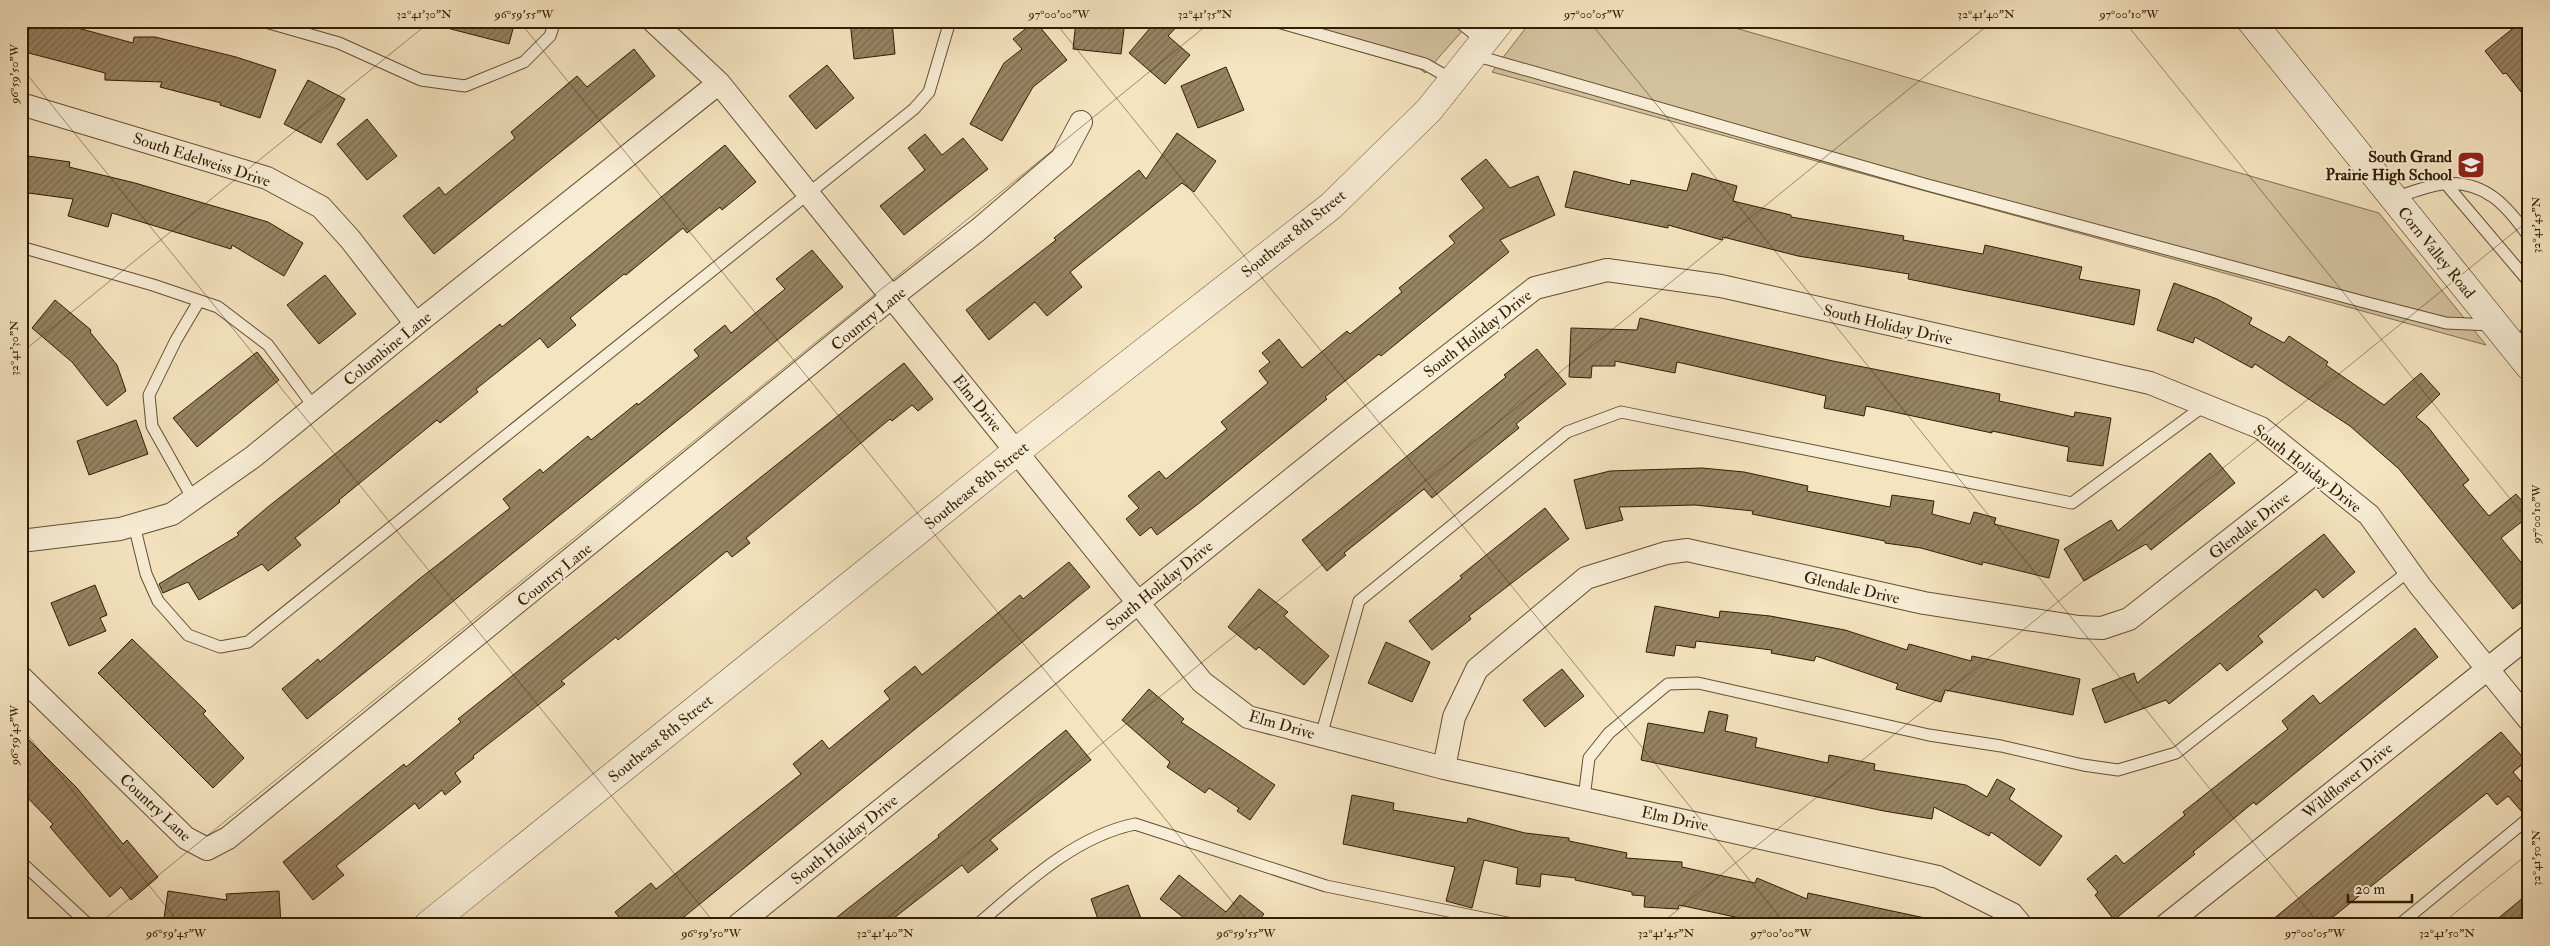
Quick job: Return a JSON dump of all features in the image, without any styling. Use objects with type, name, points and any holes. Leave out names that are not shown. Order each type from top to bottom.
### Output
[{"type":"street","name":"Elm Drive","points":[[653,21],[719,83],[1202,682],[1248,717],[1444,768],[1938,877],[2012,914],[2021,925]]},
{"type":"street","name":"Corn Valley Road","points":[[2251,21],[2524,360]]},
{"type":"street","name":"Southeast 8th Street","points":[[428,925],[1016,452],[1331,206],[1428,110],[1486,39]]},
{"type":"street","name":"Columbine Lane","points":[[21,541],[120,529],[172,514],[253,457],[416,324],[719,83]]},
{"type":"street","name":"South Edelweiss Drive","points":[[21,104],[268,178],[322,207],[350,239],[416,324]]},
{"type":"street","name":"Country Lane","points":[[21,677],[186,838],[207,849],[228,838],[892,297],[978,230],[1062,158],[1081,122]]},
{"type":"street","name":"South Holiday Drive","points":[[738,925],[1350,432],[1535,288],[1607,270],[1721,286],[2150,383],[2261,428],[2369,515],[2409,571],[2529,720]]},
{"type":"street","name":"Glendale Drive","points":[[1444,768],[1454,717],[1477,669],[1586,578],[1666,553],[1687,550],[1924,603],[2079,627],[2102,628],[2129,619],[2316,472]]},
{"type":"street","name":"Wildflower Drive","points":[[2166,925],[2529,636]]},
{"type":"lane","points":[[262,21],[339,43],[421,80],[465,86],[524,62],[550,36],[555,21]]},
{"type":"lane","points":[[134,525],[146,574],[158,601],[188,635],[220,647],[248,642],[914,109],[929,92],[950,21]]},
{"type":"lane","points":[[1274,21],[1425,64],[1453,80]]},
{"type":"lane","points":[[1458,21],[1486,39],[1943,189],[2446,323],[2496,325]]},
{"type":"lane","points":[[2446,184],[2529,282]]},
{"type":"lane","points":[[2394,198],[2446,184],[2465,185],[2493,194],[2515,217],[2529,237]]},
{"type":"lane","points":[[21,247],[152,285],[218,307],[268,345],[314,408]]},
{"type":"lane","points":[[192,499],[152,426],[149,395],[176,340],[199,301]]},
{"type":"lane","points":[[2524,360],[2529,326]]},
{"type":"lane","points":[[1321,736],[1359,601],[1567,432],[1621,412],[2072,503],[2205,405]]},
{"type":"lane","points":[[1584,798],[1589,758],[1609,733],[1668,684],[1698,683],[1930,735],[2001,746],[2083,766],[2118,770],[2176,753],[2409,571]]},
{"type":"lane","points":[[2399,925],[2529,818]]},
{"type":"lane","points":[[977,925],[1052,862],[1114,828],[1135,824],[1326,886],[1517,925]]},
{"type":"lane","points":[[21,862],[89,925]]},
{"type":"shaded area","points":[[1255,21],[1471,21],[1425,73],[1420,69]]},
{"type":"shaded area","points":[[1531,21],[1711,21],[2379,213],[2486,345],[1492,72]]},
{"type":"building","points":[[21,21],[52,21],[133,43],[134,37],[155,37],[236,57],[276,70],[260,118],[220,105],[221,103],[160,87],[162,82],[105,80],[105,73],[21,51]]},
{"type":"building","points":[[444,21],[515,21],[509,44],[443,27]]},
{"type":"building","points":[[850,21],[892,21],[895,54],[854,59]]},
{"type":"building","points":[[1035,21],[1067,60],[1033,87],[1002,141],[970,124],[1004,63],[1022,49],[1013,39]]},
{"type":"building","points":[[1076,21],[1125,21],[1121,54],[1073,49]]},
{"type":"building","points":[[1156,21],[1182,21],[1168,36],[1190,55],[1165,84],[1129,53]]},
{"type":"building","points":[[2522,21],[2529,21],[2529,102],[2506,73],[2503,74],[2485,51]]},
{"type":"building","points":[[634,49],[655,76],[434,254],[403,216],[439,187],[445,195],[515,138],[511,132],[577,76],[587,87]]},
{"type":"building","points":[[827,65],[854,98],[816,129],[789,96]]},
{"type":"building","points":[[1226,67],[1244,110],[1198,128],[1181,86]]},
{"type":"building","points":[[308,80],[345,99],[321,143],[284,124]]},
{"type":"building","points":[[367,119],[397,156],[367,180],[337,144]]},
{"type":"building","points":[[1177,133],[1216,161],[1194,192],[1182,183],[1070,272],[1082,287],[1047,316],[1035,302],[989,340],[966,310],[1056,240],[1054,238],[1139,170],[1146,179]]},
{"type":"building","points":[[925,134],[942,155],[963,138],[988,169],[904,235],[880,206],[925,170],[908,148]]},
{"type":"building","points":[[725,145],[756,182],[722,210],[720,207],[687,233],[683,228],[626,275],[624,274],[570,318],[576,325],[548,348],[540,338],[476,389],[478,392],[440,423],[437,420],[339,500],[340,502],[295,538],[301,545],[268,571],[262,564],[199,600],[188,582],[163,593],[159,584],[239,535],[237,533],[269,506],[500,324],[502,327]]},
{"type":"building","points":[[21,155],[70,162],[69,167],[135,183],[268,222],[303,243],[284,276],[232,245],[231,249],[112,213],[108,227],[68,216],[73,199],[21,192]]},
{"type":"building","points":[[1486,159],[1510,188],[1538,176],[1555,215],[1500,240],[1509,252],[1381,356],[1379,354],[1325,397],[1327,399],[1198,504],[1157,535],[1151,527],[1140,536],[1126,519],[1139,508],[1128,496],[1159,471],[1166,479],[1227,429],[1221,422],[1268,383],[1259,371],[1270,362],[1262,353],[1279,339],[1302,368],[1347,331],[1350,334],[1402,292],[1399,288],[1455,243],[1449,236],[1484,208],[1461,179]]},
{"type":"building","points":[[1574,171],[1630,185],[1631,180],[1687,191],[1692,173],[1737,186],[1733,201],[1791,215],[1791,217],[1904,236],[1903,240],[1983,254],[1985,245],[2082,267],[2079,279],[2140,290],[2134,325],[1908,279],[1909,274],[1798,256],[1723,237],[1722,240],[1668,225],[1668,228],[1565,207]]},
{"type":"building","points":[[812,250],[843,287],[307,719],[282,689],[318,659],[320,662],[418,580],[510,508],[503,499],[540,469],[543,473],[588,436],[591,440],[699,356],[694,350],[725,325],[731,333],[785,289],[776,279]]},
{"type":"building","points":[[325,275],[356,314],[319,344],[287,305]]},
{"type":"building","points":[[2174,283],[2217,299],[2252,318],[2249,324],[2284,343],[2289,336],[2328,362],[2326,365],[2384,405],[2421,373],[2440,394],[2416,417],[2428,427],[2469,480],[2463,485],[2489,516],[2516,494],[2529,509],[2529,516],[2501,538],[2529,572],[2529,596],[2513,609],[2399,469],[2350,426],[2255,364],[2252,368],[2195,337],[2193,343],[2157,330]]},
{"type":"building","points":[[55,300],[91,330],[90,332],[117,365],[126,391],[107,406],[72,362],[32,328]]},
{"type":"building","points":[[1640,318],[1833,361],[2000,394],[1999,401],[2074,417],[2075,412],[2111,418],[2103,466],[2067,461],[2069,447],[1992,431],[1992,433],[1866,406],[1864,416],[1824,408],[1826,396],[1677,362],[1675,373],[1615,361],[1615,366],[1592,366],[1591,378],[1569,377],[1571,328],[1637,330]]},
{"type":"building","points":[[1537,349],[1566,384],[1516,424],[1519,428],[1432,498],[1424,489],[1344,553],[1346,555],[1327,571],[1302,540],[1506,377],[1504,375]]},
{"type":"building","points":[[257,352],[279,380],[197,447],[173,418]]},
{"type":"building","points":[[904,363],[933,399],[918,411],[912,405],[892,421],[890,419],[746,538],[750,543],[732,557],[727,551],[618,640],[616,637],[561,681],[565,684],[473,756],[474,758],[455,773],[461,782],[445,795],[442,790],[419,809],[415,803],[336,866],[344,875],[313,900],[283,862],[404,764],[406,767],[461,722],[458,719]]},
{"type":"building","points":[[136,420],[148,454],[89,475],[77,441]]},
{"type":"building","points":[[2210,453],[2235,483],[2151,550],[2146,544],[2084,581],[2064,549],[2111,520],[2118,531]]},
{"type":"building","points":[[1702,468],[1744,472],[1808,486],[1807,491],[1890,507],[1892,495],[1934,501],[1932,514],[1970,524],[1974,512],[1996,518],[1994,524],[2059,540],[2049,578],[1983,562],[1982,565],[1921,548],[1885,543],[1885,541],[1752,514],[1753,511],[1695,505],[1619,507],[1623,520],[1586,529],[1574,480],[1610,471]]},
{"type":"building","points":[[1545,508],[1569,539],[1469,616],[1471,619],[1432,650],[1409,621],[1462,578],[1460,576]]},
{"type":"building","points":[[2324,534],[2355,572],[2323,598],[2316,589],[2258,636],[2263,642],[2227,671],[2220,663],[2169,704],[2166,700],[2105,723],[2092,689],[2134,673],[2137,683]]},
{"type":"building","points":[[1069,562],[1090,587],[674,925],[625,925],[615,912],[651,883],[656,889],[801,774],[793,764],[822,740],[829,749],[890,699],[884,691],[915,666],[922,675],[1020,595],[1023,599]]},
{"type":"building","points":[[95,585],[107,615],[100,618],[106,631],[69,646],[51,603]]},
{"type":"building","points":[[1259,589],[1288,612],[1284,616],[1329,656],[1304,685],[1259,647],[1256,650],[1228,627]]},
{"type":"building","points":[[1655,606],[1719,618],[1720,611],[1770,616],[1845,630],[1907,650],[1909,644],[1971,661],[1972,656],[2080,679],[2073,715],[1945,690],[1941,702],[1896,689],[1898,684],[1816,656],[1814,661],[1771,653],[1772,650],[1696,641],[1695,648],[1676,645],[1674,656],[1646,652]]},
{"type":"building","points":[[2415,628],[2438,657],[2256,805],[2254,802],[2193,852],[2195,854],[2114,920],[2095,895],[2098,892],[2087,879],[2116,855],[2124,864],[2185,815],[2183,812],[2288,729],[2282,721],[2313,695],[2320,704]]},
{"type":"building","points":[[132,639],[206,711],[203,714],[244,758],[213,788],[98,673]]},
{"type":"building","points":[[1386,642],[1430,662],[1412,702],[1368,683]]},
{"type":"building","points":[[1562,669],[1584,696],[1545,727],[1523,700]]},
{"type":"building","points":[[1149,689],[1184,719],[1181,722],[1275,785],[1250,820],[1237,811],[1239,808],[1209,788],[1205,793],[1167,767],[1170,762],[1122,720]]},
{"type":"building","points":[[1709,711],[1728,715],[1725,731],[1757,738],[1755,747],[1828,763],[1829,755],[1875,764],[1874,770],[1966,785],[1987,797],[1997,779],[2015,789],[2009,799],[2062,836],[2040,866],[1991,832],[1989,836],[1934,807],[1932,819],[1884,811],[1641,760],[1648,723],[1704,733]]},
{"type":"building","points":[[1066,730],[1091,760],[990,840],[998,849],[968,873],[962,865],[885,925],[827,925],[939,837],[938,835]]},
{"type":"building","points":[[21,732],[77,788],[123,844],[127,840],[158,877],[131,900],[121,887],[110,897],[50,827],[53,824],[21,791]]},
{"type":"building","points":[[2501,732],[2526,761],[2513,772],[2529,791],[2529,811],[2523,813],[2508,796],[2497,805],[2487,793],[2323,925],[2266,925]]},
{"type":"building","points":[[1352,795],[1394,803],[1393,810],[1467,823],[1468,818],[1525,833],[1569,838],[1569,841],[1627,853],[1626,858],[1682,862],[1682,867],[1755,883],[1757,878],[1807,899],[1808,893],[1925,918],[1924,925],[1737,925],[1740,918],[1679,905],[1678,909],[1644,907],[1645,896],[1632,895],[1632,892],[1575,880],[1576,878],[1541,874],[1540,887],[1516,884],[1518,868],[1484,860],[1472,908],[1446,901],[1455,867],[1343,844]]},
{"type":"building","points":[[1179,875],[1226,912],[1240,895],[1264,914],[1256,925],[1193,925],[1160,899]]},
{"type":"building","points":[[1128,885],[1142,921],[1132,925],[1100,925],[1091,899]]},
{"type":"building","points":[[168,891],[227,900],[226,894],[279,891],[281,925],[163,925]]},
{"type":"building","points":[[2529,893],[2529,925],[2490,925]]},
{"type":"place","name":"South Grand Prairie High School","points":[[2471,165]]}]
